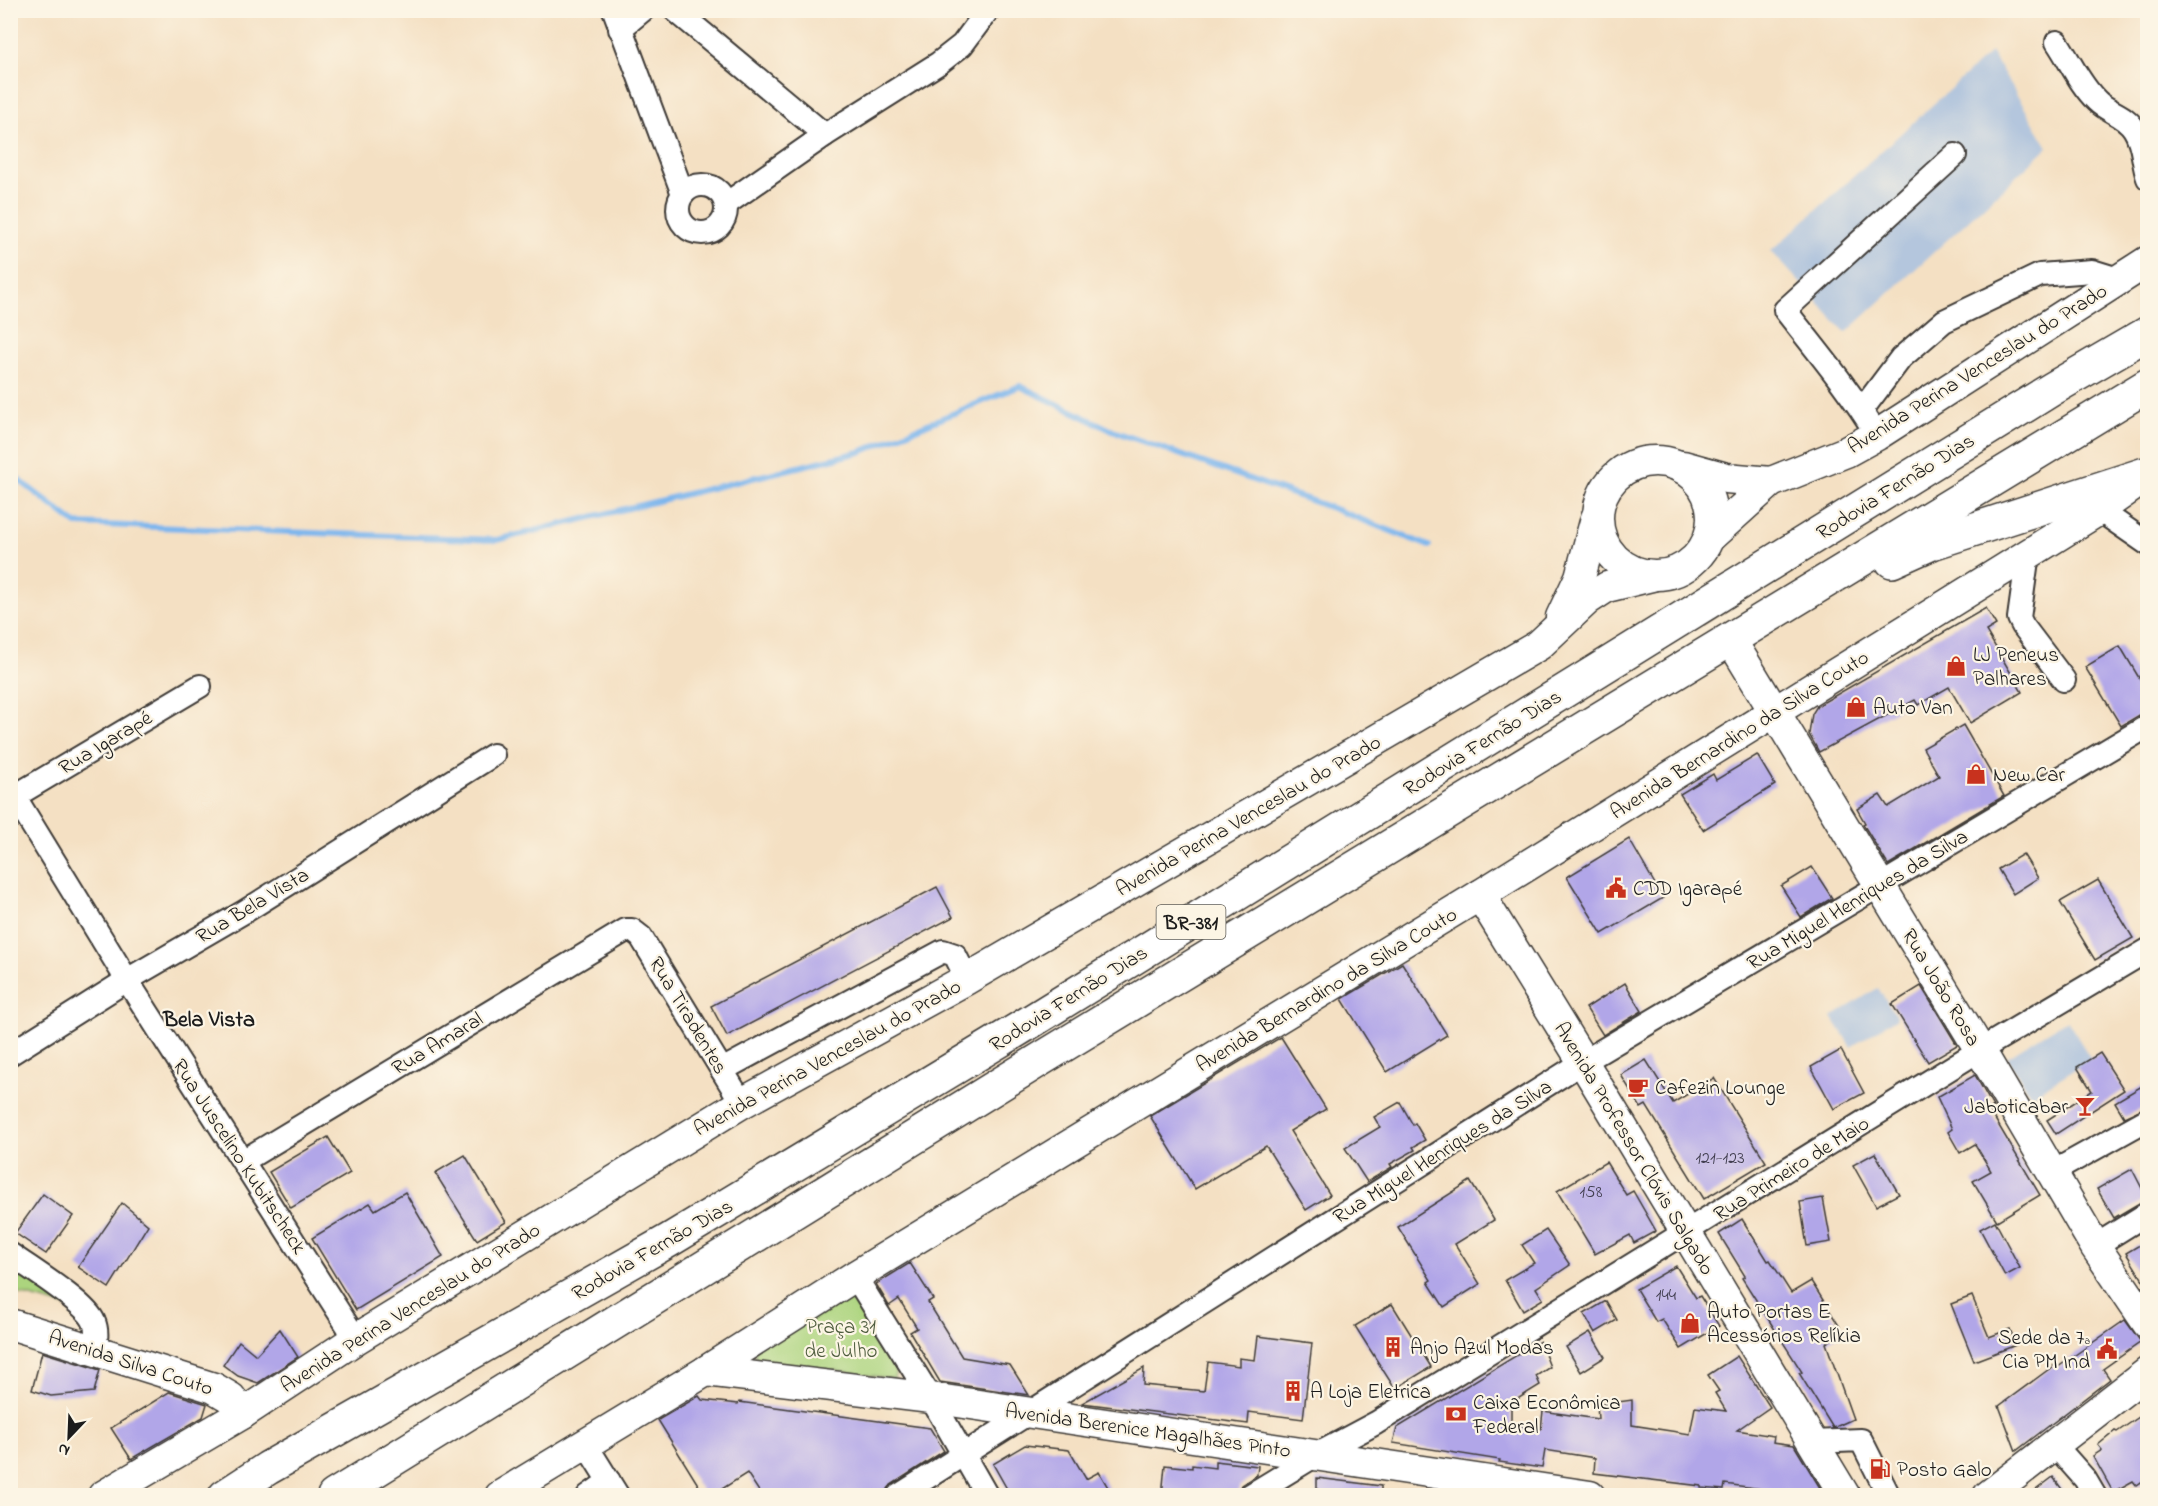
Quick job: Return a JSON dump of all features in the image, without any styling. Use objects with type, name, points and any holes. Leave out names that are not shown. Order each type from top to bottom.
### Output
[{"type":"highway","name":"Rodovia Fernão Dias","points":[[225,1496],[268,1468],[668,1241],[1001,1040],[2052,389],[2148,333]]},
{"type":"highway","name":"Rodovia Fernão Dias","points":[[334,1496],[1052,1052],[1745,637],[2148,385]]},
{"type":"highway","points":[[1745,637],[1932,543],[2148,475]]},
{"type":"highway","points":[[219,1496],[268,1468]]},
{"type":"main road","name":"Avenida Perina Venceslau do Prado","points":[[1710,537],[1771,482],[1836,456],[1870,423],[2148,261]]},
{"type":"main road","points":[[1658,460],[1677,464],[1692,474],[1703,486],[1710,502],[1712,519],[1710,537],[1700,554],[1685,567],[1669,574],[1652,576],[1635,572],[1619,563],[1607,551],[1599,535],[1596,518],[1600,500],[1608,483],[1622,470],[1640,462],[1658,460]]},
{"type":"main road","name":"Avenida Perina Venceslau do Prado","points":[[1677,464],[1726,478],[1771,482]]},
{"type":"main road","name":"Avenida Bernardino da Silva Couto","points":[[500,1496],[706,1371],[855,1276],[1776,713],[2099,510],[2148,475]]},
{"type":"main road","name":"Avenida Perina Venceslau do Prado","points":[[1556,628],[1580,577],[1596,518]]},
{"type":"main road","points":[[1685,567],[1701,593]]},
{"type":"main road","name":"Avenida Perina Venceslau do Prado","points":[[103,1496],[242,1414],[356,1339],[742,1102],[967,979],[1539,645],[1587,600],[1607,587],[1652,576]]},
{"type":"main road","name":"Rua João Rosa","points":[[1745,637],[1776,713],[1980,1050],[2095,1246],[2148,1324]]},
{"type":"main road","name":"Avenida Professor Clóvis Salgado","points":[[1480,895],[1687,1232],[1845,1496]]},
{"type":"main road","name":"Avenida Silva Couto","points":[[10,1324],[220,1390],[231,1398],[242,1414]]},
{"type":"main road","name":"Avenida Berenice Magalhães Pinto","points":[[706,1371],[931,1398],[1316,1455],[1450,1486],[1590,1496]]},
{"type":"main road","points":[[1988,1496],[2148,1372]]},
{"type":"street","points":[[643,10],[617,20],[683,194]]},
{"type":"street","points":[[675,10],[825,135]]},
{"type":"street","points":[[726,204],[825,135],[939,63],[962,45],[988,10]]},
{"type":"street","points":[[2058,42],[2099,104],[2120,116],[2141,122],[2143,162],[2148,178]]},
{"type":"street","points":[[1955,155],[1785,310],[1870,423],[1901,358],[1944,321],[2040,275],[2092,271],[2118,279]]},
{"type":"street","points":[[704,185],[718,190],[726,204],[724,219],[720,225],[707,233],[691,230],[680,218],[678,210],[683,194],[689,189],[704,185]]},
{"type":"street","points":[[2099,510],[2148,544]]},
{"type":"street","points":[[2028,553],[2019,618],[2064,680]]},
{"type":"street","name":"Rua Igarapé","points":[[12,795],[200,686]]},
{"type":"street","name":"Rua Miguel Henriques da Silva","points":[[898,1496],[1583,1062],[2148,726]]},
{"type":"street","name":"Rua Bela Vista","points":[[10,1054],[127,980],[244,912],[493,755]]},
{"type":"street","name":"Rua Juscelino Kubitscheck","points":[[12,795],[356,1339]]},
{"type":"street","name":"Rua Tiradentes","points":[[632,930],[641,937],[742,1102]]},
{"type":"street","name":"Rua Amaral","points":[[243,1161],[592,949],[621,932],[632,930]]},
{"type":"street","name":"Rua Primeiro de Maio","points":[[1250,1496],[1316,1455],[1376,1423],[1980,1050],[2148,950]]},
{"type":"street","points":[[722,1070],[943,951],[955,955],[967,979]]},
{"type":"street","points":[[2051,1173],[2148,1119]]},
{"type":"street","points":[[2095,1246],[2148,1213]]},
{"type":"street","points":[[10,1254],[84,1308],[94,1321],[97,1334],[95,1350]]},
{"type":"street","points":[[855,1276],[931,1398],[987,1496]]},
{"type":"street","points":[[1813,1442],[1861,1440],[1887,1496]]},
{"type":"street","points":[[585,1443],[614,1488],[588,1496]]},
{"type":"street","points":[[2054,1444],[2085,1479],[2095,1496]]},
{"type":"shaded area","points":[[1991,52],[2048,147],[1846,333],[1771,251]]},
{"type":"shaded area","points":[[1878,988],[1897,1018],[1851,1047],[1832,1017]]},
{"type":"shaded area","points":[[2067,1020],[2091,1059],[2031,1096],[2007,1057]]},
{"type":"green space","points":[[11,1265],[69,1307],[11,1292]]},
{"type":"green space","name":"Praça 31 de Julho","points":[[852,1292],[897,1365],[894,1379],[756,1359],[754,1348]]},
{"type":"building","points":[[1986,608],[1996,625],[1986,631],[2022,692],[1970,723],[1949,687],[1918,705],[1915,700],[1819,752],[1809,734],[1812,714],[1817,706]]},
{"type":"building","points":[[2120,646],[2148,693],[2148,710],[2121,726],[2085,667]]},
{"type":"building","points":[[1963,725],[2004,796],[1888,865],[1863,824],[1865,823],[1857,809],[1880,795],[1888,807],[1939,776],[1923,748]]},
{"type":"building","points":[[1757,755],[1775,785],[1703,830],[1680,794],[1713,774],[1716,780]]},
{"type":"building","name":"CDD Igarapé","points":[[1629,839],[1663,898],[1602,934],[1567,877]]},
{"type":"building","points":[[2023,854],[2038,878],[2013,894],[1998,869]]},
{"type":"building","points":[[1812,867],[1832,898],[1801,917],[1781,886]]},
{"type":"building","points":[[2098,880],[2133,938],[2095,960],[2060,902]]},
{"type":"building","points":[[937,887],[953,917],[727,1036],[711,1006]]},
{"type":"building","points":[[1402,963],[1447,1035],[1387,1072],[1342,999]]},
{"type":"building","points":[[1625,983],[1642,1011],[1603,1035],[1586,1008]]},
{"type":"building","points":[[1921,986],[1957,1045],[1928,1062],[1892,1004]]},
{"type":"building","points":[[1281,1037],[1326,1109],[1290,1131],[1330,1195],[1306,1210],[1266,1146],[1195,1189],[1150,1116]]},
{"type":"building","points":[[1841,1050],[1864,1093],[1834,1109],[1811,1067]]},
{"type":"building","name":"Jaboticabar","points":[[2100,1053],[2124,1090],[2056,1134],[2047,1120],[2092,1091],[2077,1067]]},
{"type":"building","points":[[1646,1060],[1673,1103],[1714,1078],[1766,1162],[1704,1199],[1646,1105],[1641,1108],[1621,1075]]},
{"type":"building","points":[[1975,1075],[1993,1107],[1989,1109],[2040,1195],[1997,1221],[1973,1181],[1991,1171],[1975,1144],[1960,1153],[1948,1132],[1952,1129],[1937,1097]]},
{"type":"building","points":[[2142,1086],[2148,1095],[2148,1106],[2124,1117],[2115,1102]]},
{"type":"building","points":[[1400,1102],[1425,1140],[1413,1147],[1415,1150],[1390,1164],[1392,1167],[1367,1182],[1345,1148],[1380,1127],[1374,1117]]},
{"type":"building","points":[[328,1137],[350,1173],[291,1208],[269,1172]]},
{"type":"building","points":[[1875,1153],[1899,1194],[1876,1206],[1853,1165]]},
{"type":"building","points":[[465,1155],[506,1222],[477,1240],[435,1173]]},
{"type":"building","points":[[1606,1162],[1626,1195],[1633,1191],[1656,1231],[1634,1243],[1630,1235],[1595,1254],[1557,1191]]},
{"type":"building","points":[[2132,1169],[2148,1200],[2114,1218],[2097,1189]]},
{"type":"building","points":[[1470,1181],[1494,1220],[1455,1244],[1480,1284],[1444,1307],[1428,1282],[1431,1280],[1398,1227]]},
{"type":"building","points":[[405,1192],[443,1257],[356,1310],[312,1238],[370,1203],[375,1210]]},
{"type":"building","points":[[43,1194],[73,1216],[46,1254],[15,1233]]},
{"type":"building","points":[[1823,1198],[1831,1242],[1807,1246],[1800,1202]]},
{"type":"building","points":[[122,1203],[148,1225],[109,1288],[78,1267]]},
{"type":"building","points":[[1742,1219],[1791,1293],[1811,1281],[1843,1332],[1826,1343],[1853,1419],[1833,1428],[1799,1373],[1802,1372],[1742,1278],[1745,1276],[1719,1234]]},
{"type":"building","points":[[1995,1221],[2020,1268],[2005,1276],[1980,1229]]},
{"type":"building","points":[[1546,1230],[1570,1265],[1536,1288],[1543,1299],[1523,1311],[1505,1280],[1534,1263],[1522,1245]]},
{"type":"building","points":[[2148,1240],[2148,1288],[2126,1253]]},
{"type":"building","points":[[910,1263],[933,1299],[928,1302],[962,1357],[1010,1365],[1029,1395],[940,1382],[910,1332],[917,1328],[899,1299],[889,1306],[876,1284]]},
{"type":"building","points":[[1676,1266],[1696,1298],[1700,1296],[1719,1326],[1681,1349],[1662,1319],[1656,1322],[1636,1289]]},
{"type":"building","points":[[1972,1296],[1989,1337],[2010,1329],[2016,1345],[1974,1361],[1951,1304]]},
{"type":"building","points":[[1606,1301],[1617,1320],[1595,1333],[1584,1314]]},
{"type":"building","name":"Anjo Azul Modas","points":[[1392,1304],[1431,1367],[1395,1389],[1355,1326]]},
{"type":"building","points":[[2125,1320],[2141,1342],[2103,1369],[2110,1379],[2016,1451],[1999,1406],[2056,1364],[2058,1367]]},
{"type":"building","points":[[280,1329],[298,1357],[258,1383],[238,1376],[223,1365],[239,1341],[256,1355]]},
{"type":"building","points":[[1590,1332],[1605,1357],[1581,1372],[1566,1347]]},
{"type":"building","points":[[1258,1336],[1312,1343],[1303,1419],[1249,1412],[1248,1424],[1082,1403],[1144,1368],[1143,1385],[1204,1391],[1208,1362],[1239,1366],[1239,1358],[1255,1360]]},
{"type":"building","points":[[1540,1341],[1550,1367],[1536,1376],[1540,1385],[1506,1406],[1511,1406],[1511,1425],[1541,1429],[1543,1411],[1598,1419],[1597,1405],[1632,1400],[1632,1425],[1690,1434],[1695,1407],[1726,1411],[1715,1393],[1719,1391],[1708,1375],[1737,1356],[1770,1407],[1737,1430],[1774,1436],[1773,1442],[1794,1445],[1825,1496],[1761,1496],[1762,1489],[1725,1484],[1724,1490],[1701,1488],[1701,1486],[1594,1473],[1595,1458],[1545,1450],[1542,1468],[1393,1443],[1397,1428]]},
{"type":"building","points":[[42,1352],[100,1370],[94,1392],[51,1396],[32,1390]]},
{"type":"building","points":[[169,1392],[207,1404],[203,1417],[131,1459],[111,1428]]},
{"type":"building","points":[[699,1396],[702,1400],[738,1404],[739,1402],[930,1428],[944,1451],[891,1485],[885,1496],[762,1496],[747,1473],[711,1496],[705,1496],[658,1420]]},
{"type":"building","points":[[2148,1411],[2148,1478],[2137,1486],[2133,1481],[2113,1492],[2093,1456],[2102,1450],[2098,1445],[2115,1431],[2117,1432]]},
{"type":"building","points":[[1025,1445],[1069,1450],[1086,1479],[1099,1472],[1113,1496],[1011,1496],[993,1464]]},
{"type":"building","points":[[1215,1461],[1258,1466],[1257,1475],[1241,1485],[1236,1496],[1162,1496],[1165,1465],[1215,1468]]},
{"type":"building","points":[[2053,1477],[2067,1496],[2028,1496]]},
{"type":"building","points":[[1317,1478],[1381,1486],[1381,1496],[1317,1496]]},
{"type":"waterway","points":[[10,473],[76,524],[497,540],[860,452],[1020,386],[1113,431],[1332,508],[1429,546]]},
{"type":"tunnel","points":[[1701,593],[1737,650]]},
{"type":"place","name":"LJ Peneus Palhares","points":[[1956,666]]},
{"type":"place","name":"Auto Van","points":[[1856,707]]},
{"type":"place","name":"New Car","points":[[1976,774]]},
{"type":"place","name":"CDD Igarapé","points":[[1616,888]]},
{"type":"place","name":"Cafezin Lounge","points":[[1638,1087]]},
{"type":"place","name":"Jaboticabar","points":[[2085,1106]]},
{"type":"place","name":"Auto Portas E Acessórios Relíkia","points":[[1690,1323]]},
{"type":"place","name":"Anjo Azul Modas","points":[[1393,1347]]},
{"type":"place","name":"Sede da 7ª Cia PM Ind","points":[[2107,1349]]},
{"type":"place","name":"A Loja Eletrica","points":[[1293,1391]]},
{"type":"place","name":"Caixa Econômica Federal","points":[[1456,1414]]},
{"type":"place","name":"Posto Galo","points":[[1880,1469]]},
{"type":"district","name":"Bela Vista","points":[[209,1018]]}]
